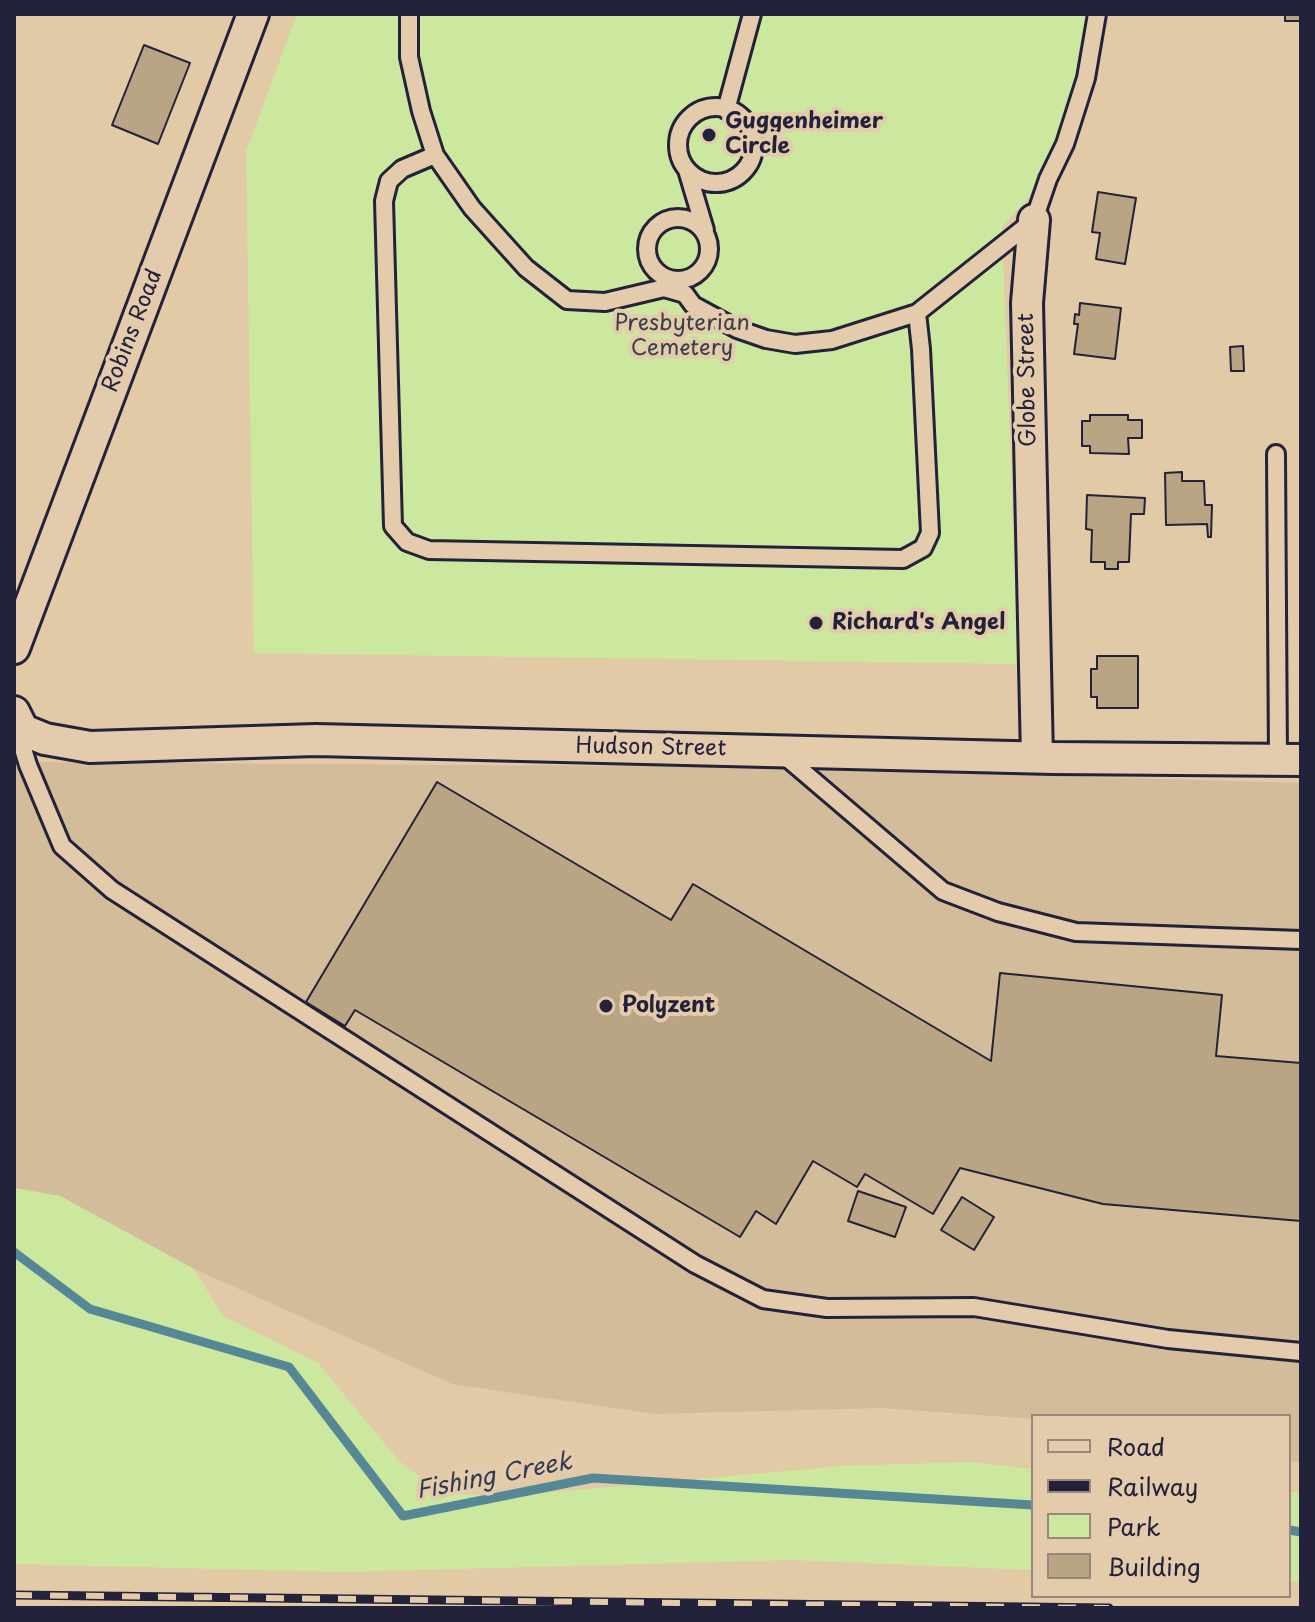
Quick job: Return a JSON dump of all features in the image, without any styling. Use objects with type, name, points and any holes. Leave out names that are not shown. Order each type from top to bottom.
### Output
[{"type":"street","name":"Robins Road","points":[[14,648],[253,14]]},
{"type":"street","name":"Globe Street","points":[[1034,220],[1027,303],[1037,757]]},
{"type":"street","name":"Hudson Street","points":[[14,715],[23,730],[45,739],[90,747],[316,740],[1289,761]]},
{"type":"lane","points":[[409,14],[409,57],[435,155],[472,208],[526,268],[567,300],[605,302],[690,277],[705,265],[709,252],[708,238],[677,148],[678,135],[691,115],[703,108],[715,106],[739,113],[748,122],[753,134],[751,160],[734,179],[708,183],[687,170]]},
{"type":"lane","points":[[726,110],[752,14]]},
{"type":"lane","name":"Globe Street","points":[[1034,220],[1070,131],[1086,78],[1097,14]]},
{"type":"lane","points":[[435,155],[402,169],[389,181],[384,201],[393,526],[407,542],[429,550],[903,559],[923,548],[930,533],[917,313]]},
{"type":"lane","points":[[721,183],[663,221],[650,235],[647,249],[650,262],[666,284],[685,294],[693,305],[715,319],[766,339],[795,344],[832,340],[917,313],[1034,220]]},
{"type":"lane","points":[[663,221],[676,217],[689,219],[701,227],[708,238]]},
{"type":"lane","points":[[666,284],[690,277]]},
{"type":"lane","points":[[1276,454],[1289,761]]},
{"type":"lane","points":[[14,715],[28,765],[62,846],[112,890],[695,1264],[763,1299],[827,1308],[974,1307],[1168,1339],[1301,1352]]},
{"type":"lane","points":[[778,750],[943,891],[998,912],[1076,932],[1301,940]]},
{"type":"shaded area","points":[[14,750],[20,762],[751,767],[1301,783],[1301,1462],[1291,1462],[1291,1414],[1031,1414],[1031,1419],[882,1408],[654,1414],[452,1384],[194,1269],[60,1196],[14,1188]]},
{"type":"green space","name":"Presbyterian Cemetery","points":[[297,14],[1089,14],[1083,74],[1036,189],[1002,227],[1018,664],[254,653],[246,152]]},
{"type":"green space","points":[[14,1188],[60,1196],[194,1269],[223,1316],[318,1363],[399,1461],[433,1486],[455,1493],[500,1497],[842,1466],[969,1462],[1031,1469],[1031,1570],[793,1560],[342,1572],[14,1564]]},
{"type":"green space","points":[[1291,1492],[1301,1492],[1301,1581],[1291,1581]]},
{"type":"building","points":[[1285,14],[1301,14],[1301,21],[1285,21]]},
{"type":"building","points":[[144,45],[190,63],[158,144],[112,125]]},
{"type":"building","points":[[1098,192],[1136,198],[1125,264],[1096,259],[1100,233],[1092,232]]},
{"type":"building","points":[[1080,303],[1121,308],[1115,359],[1074,354],[1078,324],[1074,324],[1075,314],[1079,315]]},
{"type":"building","points":[[1243,346],[1244,371],[1231,371],[1230,347]]},
{"type":"building","points":[[1090,415],[1128,415],[1128,420],[1142,420],[1142,438],[1128,438],[1129,454],[1090,453],[1090,446],[1082,446],[1082,421],[1090,421]]},
{"type":"building","points":[[1182,472],[1182,481],[1204,481],[1205,505],[1212,505],[1211,537],[1208,537],[1207,524],[1166,525],[1165,473]]},
{"type":"building","points":[[1087,495],[1145,498],[1144,514],[1131,514],[1129,562],[1118,562],[1118,569],[1105,569],[1105,562],[1091,562],[1092,530],[1086,529]]},
{"type":"building","points":[[1097,656],[1138,656],[1138,708],[1097,708],[1097,697],[1091,697],[1091,669],[1097,669]]},
{"type":"building","name":"Polyzent","points":[[437,782],[671,920],[693,884],[991,1061],[1000,973],[1222,995],[1216,1056],[1301,1063],[1301,1221],[1103,1204],[960,1168],[933,1214],[865,1174],[857,1187],[813,1161],[776,1224],[756,1211],[740,1237],[355,1010],[345,1026],[306,1002]]},
{"type":"building","points":[[858,1191],[906,1207],[895,1237],[848,1221]]},
{"type":"building","points":[[962,1197],[994,1217],[974,1250],[941,1230]]},
{"type":"waterway","name":"Fishing Creek","points":[[14,1252],[90,1309],[289,1367],[403,1516],[593,1478],[1031,1505]]},
{"type":"waterway","name":"Fishing Creek","points":[[1291,1530],[1301,1532]]},
{"type":"railway","points":[[14,1595],[1109,1608]]},
{"type":"place","name":"Guggenheimer Circle","points":[[709,135]]},
{"type":"place","name":"Richard's Angel","points":[[816,623]]},
{"type":"place","name":"Polyzent","points":[[606,1006]]}]
